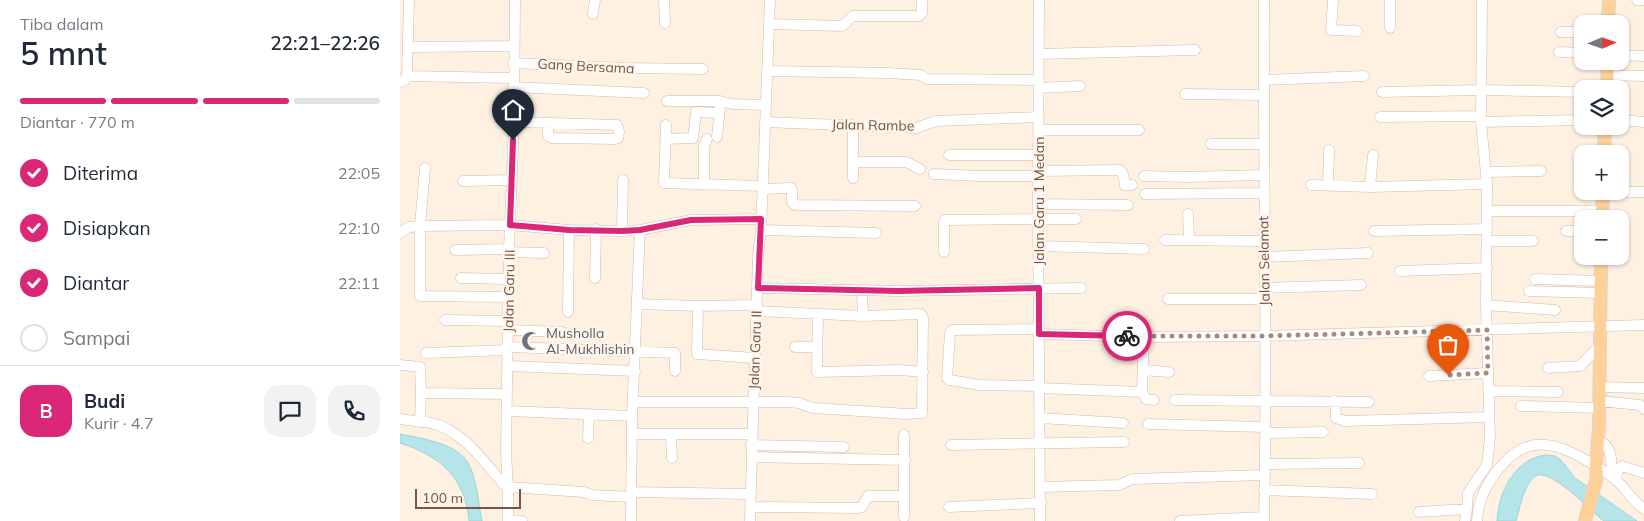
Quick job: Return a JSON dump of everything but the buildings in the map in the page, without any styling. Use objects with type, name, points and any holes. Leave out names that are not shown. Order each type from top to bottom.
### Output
[{"type":"main road","points":[[1608,15],[1609,0]]},
{"type":"main road","points":[[1607,70],[1607,80]]},
{"type":"main road","points":[[1582,519],[1594,473],[1598,441],[1601,265]]},
{"type":"street","name":"Jalan Garu III","points":[[508,521],[506,452],[508,279],[514,122],[515,0]]},
{"type":"street","points":[[593,14],[594,0]]},
{"type":"street","points":[[664,0],[665,22]]},
{"type":"street","name":"Jalan Garu II","points":[[750,521],[754,358],[770,0]]},
{"type":"street","points":[[768,24],[842,26],[853,16],[920,16],[922,13],[922,0]]},
{"type":"street","name":"Jalan Garu 1 Medan","points":[[1039,0],[1040,521]]},
{"type":"street","name":"Jalan Selamat","points":[[1264,0],[1264,519]]},
{"type":"street","points":[[1333,0],[1331,30],[1358,31]]},
{"type":"street","points":[[1390,0],[1390,28]]},
{"type":"street","points":[[1466,521],[1468,492],[1480,478],[1487,465],[1490,438],[1486,305],[1487,172],[1481,119],[1482,0]]},
{"type":"street","points":[[1637,0],[1644,0]]},
{"type":"street","points":[[406,5],[404,79],[513,82],[644,93]]},
{"type":"street","points":[[1561,32],[1574,32]]},
{"type":"street","points":[[414,47],[514,46]]},
{"type":"street","points":[[1039,54],[1195,50]]},
{"type":"street","points":[[1558,52],[1574,53]]},
{"type":"street","points":[[1629,55],[1644,56]]},
{"type":"street","name":"Gang Bersama","points":[[513,63],[703,69]]},
{"type":"street","points":[[767,71],[888,73],[921,75],[927,79],[1080,86]]},
{"type":"street","points":[[1607,75],[1644,76]]},
{"type":"street","points":[[1264,80],[1364,76]]},
{"type":"street","points":[[1382,92],[1482,90],[1574,92]]},
{"type":"street","points":[[1185,94],[1264,95]]},
{"type":"street","points":[[667,101],[720,101],[732,104],[766,105]]},
{"type":"street","points":[[666,139],[693,138],[696,112],[720,108],[717,137]]},
{"type":"street","name":"Jalan Rambe","points":[[765,122],[916,128],[936,121],[1039,117]]},
{"type":"street","points":[[1380,117],[1574,120]]},
{"type":"street","points":[[1629,121],[1644,122]]},
{"type":"street","points":[[514,122],[617,125],[619,135],[615,139],[580,140],[552,138],[548,136],[548,123]]},
{"type":"street","points":[[579,123],[580,140]]},
{"type":"street","points":[[666,125],[664,183],[791,188],[792,202],[795,205],[916,206]]},
{"type":"street","points":[[853,125],[853,178]]},
{"type":"street","points":[[1039,130],[1139,130]]},
{"type":"street","points":[[704,185],[704,146],[707,140]]},
{"type":"street","points":[[1211,144],[1263,144]]},
{"type":"street","points":[[1328,186],[1329,150]]},
{"type":"street","points":[[949,155],[1039,155]]},
{"type":"street","points":[[1370,187],[1372,155]]},
{"type":"street","points":[[853,162],[906,162],[920,168]]},
{"type":"street","points":[[425,168],[420,226],[420,296],[508,297]]},
{"type":"street","points":[[934,174],[980,176],[1120,170],[1123,174],[1125,185],[1132,185]]},
{"type":"street","points":[[1487,172],[1542,172]]},
{"type":"street","points":[[1144,176],[1263,175]]},
{"type":"street","points":[[463,182],[511,180]]},
{"type":"street","points":[[622,231],[623,180]]},
{"type":"street","points":[[1311,186],[1370,187],[1487,184]]},
{"type":"street","points":[[1629,192],[1644,192]]},
{"type":"street","points":[[1145,194],[1263,193]]},
{"type":"street","points":[[1038,204],[1128,205]]},
{"type":"street","points":[[1487,211],[1574,214]]},
{"type":"street","points":[[1188,214],[1189,239]]},
{"type":"street","points":[[400,233],[409,227],[420,226],[510,225],[569,230],[596,229],[622,231],[640,230],[691,220],[761,219]]},
{"type":"street","points":[[944,252],[945,220],[1076,219]]},
{"type":"street","points":[[595,278],[596,229]]},
{"type":"street","points":[[1374,231],[1487,229]]},
{"type":"street","points":[[568,312],[569,230]]},
{"type":"street","points":[[631,521],[632,416],[640,230]]},
{"type":"street","points":[[760,230],[876,233]]},
{"type":"street","points":[[1566,231],[1574,231]]},
{"type":"street","points":[[1165,240],[1264,241]]},
{"type":"street","points":[[1487,241],[1533,241]]},
{"type":"street","points":[[1039,246],[1144,249]]},
{"type":"street","points":[[455,250],[544,253]]},
{"type":"street","points":[[1264,257],[1368,252]]},
{"type":"street","points":[[1400,271],[1487,268]]},
{"type":"street","points":[[461,278],[508,279]]},
{"type":"street","points":[[1535,279],[1600,287]]},
{"type":"street","points":[[1265,288],[1361,285]]},
{"type":"street","points":[[1529,291],[1600,287]]},
{"type":"street","points":[[758,288],[862,290],[1081,288]]},
{"type":"street","points":[[862,290],[863,316]]},
{"type":"street","points":[[1168,299],[1265,299]]},
{"type":"street","points":[[633,402],[793,402],[813,408],[919,414],[923,412],[923,318],[921,314],[863,316],[757,308],[637,304]]},
{"type":"street","points":[[1486,305],[1555,310]]},
{"type":"street","points":[[698,306],[697,354],[754,358]]},
{"type":"street","points":[[818,314],[817,372],[901,370],[923,372]]},
{"type":"street","points":[[445,320],[562,332]]},
{"type":"street","points":[[1142,392],[979,385],[950,380],[947,378],[950,333],[952,330],[1039,331],[1144,336],[1265,336],[1644,325]]},
{"type":"street","points":[[1144,336],[1142,392],[1146,399],[1154,400]]},
{"type":"street","points":[[1548,368],[1580,366],[1599,346]]},
{"type":"street","points":[[795,347],[818,347]]},
{"type":"street","points":[[426,353],[508,348],[675,353],[675,371]]},
{"type":"street","points":[[400,365],[420,367],[420,422]]},
{"type":"street","points":[[508,366],[635,371]]},
{"type":"street","points":[[1143,370],[1169,372]]},
{"type":"street","points":[[1429,376],[1488,373]]},
{"type":"street","points":[[1599,386],[1644,388]]},
{"type":"street","points":[[1488,391],[1558,392]]},
{"type":"street","points":[[421,393],[507,394]]},
{"type":"street","points":[[1175,400],[1369,402]]},
{"type":"street","points":[[1335,401],[1336,418],[1345,421],[1488,417]]},
{"type":"street","points":[[1521,406],[1599,404],[1640,405],[1644,409]]},
{"type":"street","points":[[507,411],[632,416]]},
{"type":"street","points":[[588,438],[589,415]]},
{"type":"street","points":[[1040,418],[1124,423]]},
{"type":"street","points":[[400,419],[440,426],[454,434],[470,446],[508,488],[584,492],[592,496],[631,494],[750,494]]},
{"type":"street","points":[[1148,424],[1323,432]]},
{"type":"street","points":[[632,434],[671,434],[844,447]]},
{"type":"street","points":[[671,434],[672,458]]},
{"type":"street","points":[[904,435],[904,517]]},
{"type":"street","points":[[1598,441],[1605,444],[1611,454],[1614,478],[1630,497],[1644,509]]},
{"type":"street","points":[[951,445],[1124,442]]},
{"type":"street","points":[[1477,521],[1478,509],[1485,487],[1512,454],[1530,446],[1545,444],[1573,452],[1594,473],[1614,478]]},
{"type":"street","points":[[752,457],[905,460]]},
{"type":"street","points":[[1040,487],[1119,485],[1132,478],[1359,464]]},
{"type":"street","points":[[1614,478],[1622,466],[1644,473]]},
{"type":"street","points":[[1264,490],[1372,494]]},
{"type":"street","points":[[750,507],[858,508],[862,507],[868,496],[904,496]]},
{"type":"street","points":[[949,507],[1041,503]]},
{"type":"street","points":[[1419,512],[1467,509]]},
{"type":"street","points":[[1180,521],[1264,519]]},
{"type":"street","points":[[508,521],[522,521]]},
{"type":"water","points":[[400,434],[446,446],[467,461],[477,490],[482,521],[469,521],[467,506],[462,492],[448,470],[427,454],[400,443]]},
{"type":"water","points":[[1555,456],[1561,460],[1575,478],[1637,521],[1604,521],[1559,483],[1549,477],[1540,475],[1534,477],[1527,486],[1516,521],[1497,521],[1501,499],[1511,478],[1526,462],[1536,457]]},
{"type":"way so far","points":[[1127,336],[1265,336],[1487,330],[1488,373],[1448,375]]},
{"type":"place","name":"Musholla Al-Mukhlishin","points":[[531,341]]},
{"type":"route","points":[[513,140],[510,225],[569,230],[596,229],[622,231],[640,230],[691,220],[761,219],[758,288],[898,291],[1039,288],[1039,334],[1127,336]]}]
